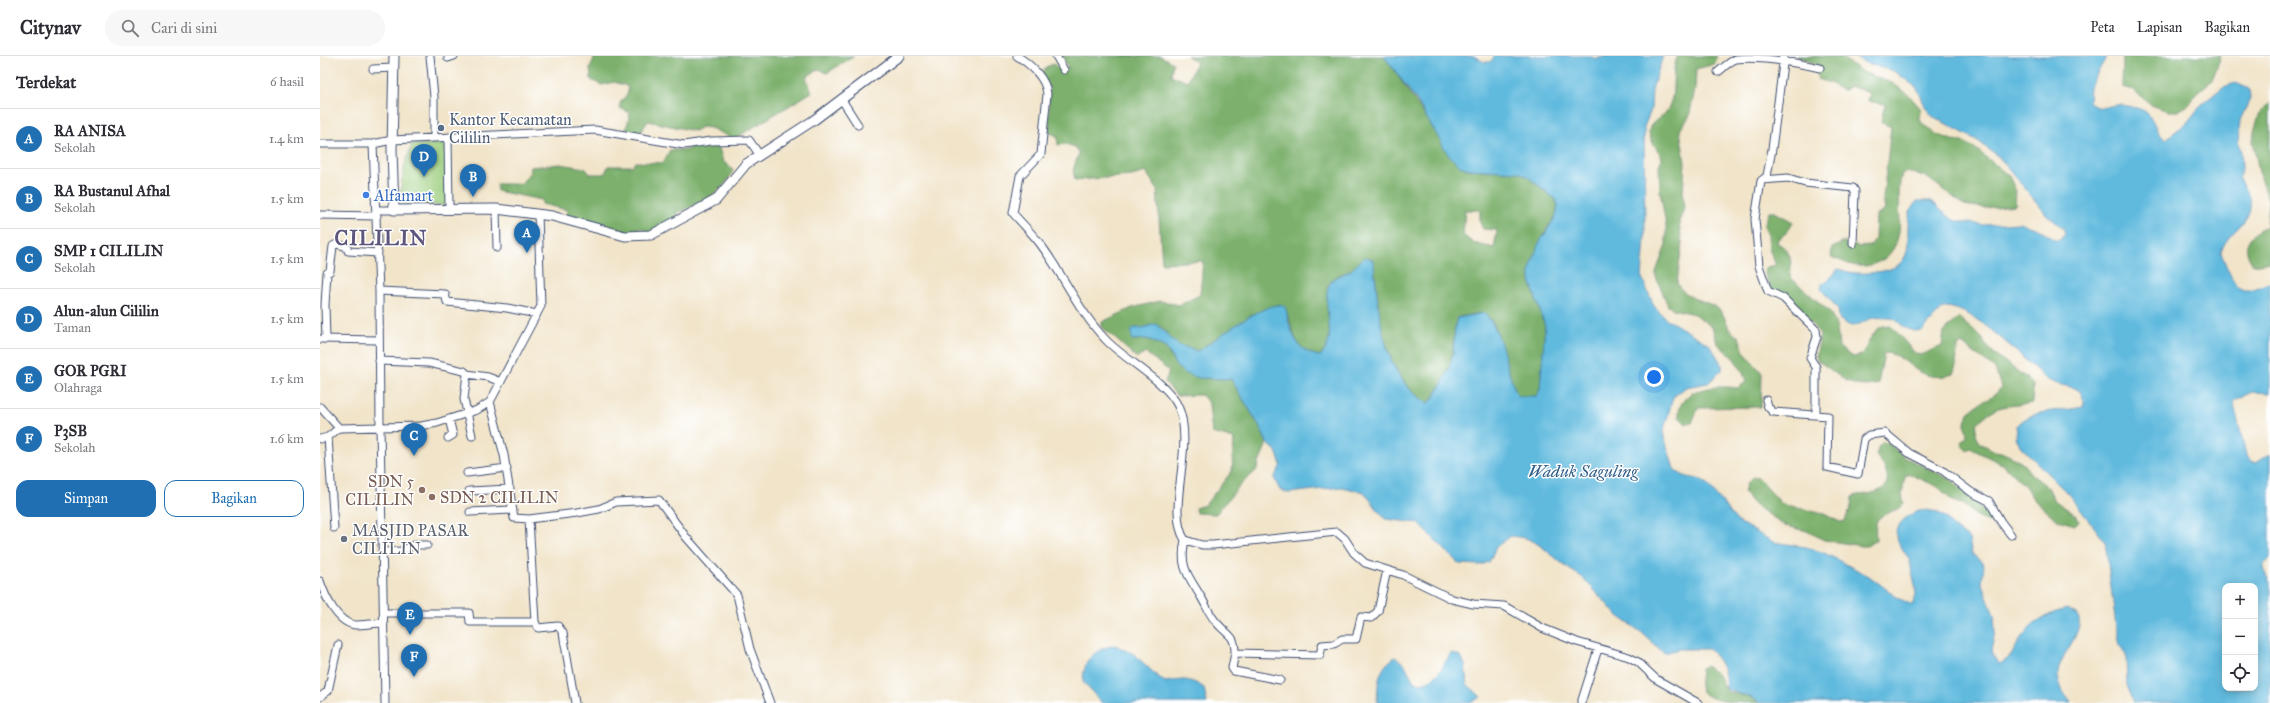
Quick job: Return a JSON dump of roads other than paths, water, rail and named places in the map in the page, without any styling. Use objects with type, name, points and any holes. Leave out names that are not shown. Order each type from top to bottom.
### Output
[{"type":"main road","points":[[394,56],[392,140],[394,210],[496,209],[564,219],[625,236],[651,234],[716,200],[746,164],[842,100],[899,56]]},
{"type":"street","points":[[430,56],[434,97],[434,138]]},
{"type":"street","points":[[448,56],[448,58],[454,56]]},
{"type":"street","points":[[1017,56],[1034,68],[1046,88],[1047,94],[1041,154],[1020,176],[1013,213],[1041,245],[1081,308],[1107,341],[1166,391],[1177,405],[1182,419],[1184,436],[1178,522],[1185,540],[1182,555],[1184,571],[1214,620],[1231,636],[1235,642],[1235,653],[1232,668],[1234,671],[1280,680]]},
{"type":"street","points":[[1056,56],[1064,70]]},
{"type":"street","points":[[1718,72],[1736,59],[1783,58],[1820,68]]},
{"type":"street","points":[[1783,58],[1772,149],[1767,176],[1761,180],[1755,219],[1759,266],[1768,291],[1783,298],[1816,330],[1817,337],[1810,358],[1816,367],[1816,415]]},
{"type":"street","points":[[373,69],[393,68]]},
{"type":"street","points":[[842,100],[858,125]]},
{"type":"street","points":[[320,144],[373,144],[392,140],[595,130],[684,145],[711,141],[749,140],[759,154]]},
{"type":"street","points":[[448,137],[449,209]]},
{"type":"street","points":[[373,144],[379,291],[385,703]]},
{"type":"street","points":[[1761,180],[1788,178],[1805,183],[1853,188],[1855,191],[1853,244]]},
{"type":"street","points":[[496,209],[497,248]]},
{"type":"street","points":[[320,214],[376,213],[394,210]]},
{"type":"street","points":[[320,439],[328,436],[339,428],[421,426],[449,419],[490,402],[537,314],[542,301],[538,214]]},
{"type":"street","points":[[378,253],[348,251],[348,247],[337,244],[334,246],[330,271],[327,274],[323,339],[379,340]]},
{"type":"street","points":[[379,291],[445,294],[447,302],[507,308],[537,314]]},
{"type":"street","points":[[379,361],[433,364],[464,371],[466,374],[488,377],[501,382]]},
{"type":"street","points":[[466,374],[463,393],[472,436]]},
{"type":"street","points":[[1766,400],[1768,408],[1773,412],[1828,416],[1827,467],[1858,474],[1864,438],[1869,435],[1885,433],[1909,453],[1942,470],[1971,492],[1989,501],[2001,522],[2011,535]]},
{"type":"street","points":[[490,402],[507,468],[512,516],[515,519],[529,519],[599,509],[616,502],[659,500],[686,537],[737,595],[750,649],[770,703]]},
{"type":"street","points":[[320,408],[339,428]]},
{"type":"street","points":[[448,438],[453,435],[449,419]]},
{"type":"street","points":[[328,436],[334,528]]},
{"type":"street","points":[[467,473],[507,468]]},
{"type":"street","points":[[469,491],[510,489]]},
{"type":"street","points":[[470,512],[511,510]]},
{"type":"street","points":[[529,519],[535,622],[538,628],[558,626],[563,633],[575,703]]},
{"type":"street","points":[[1185,540],[1202,545],[1213,545],[1334,532],[1345,539],[1358,558],[1371,566],[1404,574],[1452,599],[1473,604],[1504,606],[1542,628],[1598,649],[1631,658],[1656,679],[1697,703]]},
{"type":"street","points":[[383,552],[401,551],[414,545],[427,545]]},
{"type":"street","points":[[1235,653],[1320,655],[1322,645],[1334,644],[1342,639],[1356,639],[1361,617],[1372,618],[1378,611],[1387,570]]},
{"type":"street","points":[[320,581],[328,599],[346,622],[355,625],[384,623]]},
{"type":"street","points":[[384,613],[458,612],[469,613],[470,622],[535,622]]},
{"type":"street","points":[[320,697],[328,691],[338,645]]},
{"type":"street","points":[[1581,703],[1598,649]]},
{"type":"water","name":"Waduk Saguling","points":[[1384,56],[1474,56],[1484,62],[1490,62],[1495,56],[1590,56],[1596,59],[1607,56],[1663,56],[1652,89],[1651,110],[1644,127],[1645,238],[1642,278],[1654,306],[1665,318],[1710,345],[1722,365],[1722,370],[1708,383],[1686,387],[1673,397],[1663,433],[1674,469],[1683,476],[1698,479],[1707,484],[1737,521],[1773,542],[1806,547],[1824,553],[1869,576],[1898,598],[1912,605],[1916,596],[1915,585],[1909,559],[1898,542],[1896,530],[1911,514],[1923,510],[1937,512],[1944,516],[1953,527],[1969,539],[1972,554],[1984,564],[1982,584],[1994,615],[1995,631],[1991,651],[1998,664],[2010,656],[2024,634],[2044,618],[2067,609],[2076,614],[2079,618],[2079,627],[2062,661],[2058,678],[2064,693],[2071,703],[1760,703],[1753,698],[1725,689],[1725,677],[1720,662],[1709,649],[1679,649],[1664,653],[1641,632],[1618,616],[1582,577],[1569,569],[1541,546],[1526,538],[1511,536],[1496,547],[1489,562],[1480,565],[1459,564],[1418,523],[1385,519],[1364,492],[1342,487],[1288,493],[1280,490],[1274,478],[1281,465],[1276,451],[1267,443],[1260,427],[1231,379],[1199,378],[1184,373],[1176,366],[1166,348],[1148,339],[1132,340],[1131,331],[1135,328],[1142,328],[1156,324],[1178,345],[1198,351],[1252,315],[1275,305],[1284,305],[1292,332],[1300,345],[1312,354],[1320,356],[1326,348],[1329,340],[1327,292],[1330,283],[1332,280],[1351,270],[1365,257],[1372,259],[1374,264],[1378,302],[1385,342],[1400,377],[1412,392],[1428,403],[1432,400],[1444,380],[1451,364],[1457,318],[1484,313],[1496,331],[1513,386],[1518,396],[1537,396],[1540,389],[1545,326],[1530,280],[1530,270],[1538,245],[1556,216],[1558,205],[1554,198],[1527,176],[1519,172],[1469,169],[1460,166],[1449,156],[1417,101]]},
{"type":"water","points":[[1853,56],[2107,56],[2090,86],[2089,101],[2099,107],[2121,105],[2134,107],[2145,111],[2165,139],[2186,124],[2202,104],[2223,87],[2236,83],[2249,89],[2250,99],[2240,120],[2238,143],[2241,152],[2242,169],[2239,179],[2249,194],[2250,206],[2244,221],[2228,238],[2221,253],[2230,275],[2241,289],[2251,290],[2270,283],[2270,393],[2252,392],[2233,401],[2246,455],[2251,461],[2256,463],[2270,454],[2270,557],[2265,563],[2264,568],[2270,581],[2270,703],[2134,703],[2127,685],[2126,655],[2120,645],[2116,626],[2105,541],[2069,495],[2021,447],[2016,437],[2017,426],[2023,420],[2031,416],[2039,413],[2083,407],[2084,401],[2080,391],[2048,380],[1999,336],[1970,315],[1956,309],[1944,307],[1922,331],[1909,330],[1897,321],[1889,318],[1873,318],[1853,326],[1839,319],[1838,309],[1821,289],[1822,284],[1828,281],[1838,269],[1853,273],[1872,273],[1893,268],[1902,261],[1906,253],[1908,243],[1908,221],[1911,211],[1917,201],[1932,201],[1955,221],[1984,225],[2019,223],[2038,229],[2055,240],[2060,240],[2065,233],[2063,228],[2047,215],[1999,157],[1978,141],[1932,116],[1926,108],[1917,88],[1894,71],[1868,64]]},
{"type":"water","points":[[1115,645],[1134,654],[1165,682],[1185,680],[1194,682],[1204,688],[1207,703],[1102,703],[1083,682],[1085,668],[1091,657],[1101,649]]},
{"type":"water","points":[[1451,653],[1461,656],[1465,665],[1467,684],[1481,697],[1470,703],[1377,703],[1378,683],[1380,677],[1385,667],[1395,657],[1404,663],[1414,682],[1421,683],[1432,679],[1437,675]]},
{"type":"place","name":"Kantor Kecamatan Cililin","points":[[441,128]]},
{"type":"place","name":"Alun-alun Cililin","points":[[424,177]]},
{"type":"place","name":"Alfamart","points":[[366,195]]},
{"type":"place","name":"RA Bustanul Afhal","points":[[473,197]]},
{"type":"place","name":"RA ANISA","points":[[527,253]]},
{"type":"place","name":"SMP 1 CILILIN","points":[[414,456]]},
{"type":"place","name":"SDN 5 CILILIN","points":[[422,490]]},
{"type":"place","name":"SDN 2 CILILIN","points":[[432,497]]},
{"type":"place","name":"MASJID PASAR CILILIN","points":[[344,539]]},
{"type":"place","name":"GOR PGRI","points":[[410,635]]},
{"type":"place","name":"P3SB","points":[[414,677]]},
{"type":"district","name":"CILILIN","points":[[381,238]]}]
